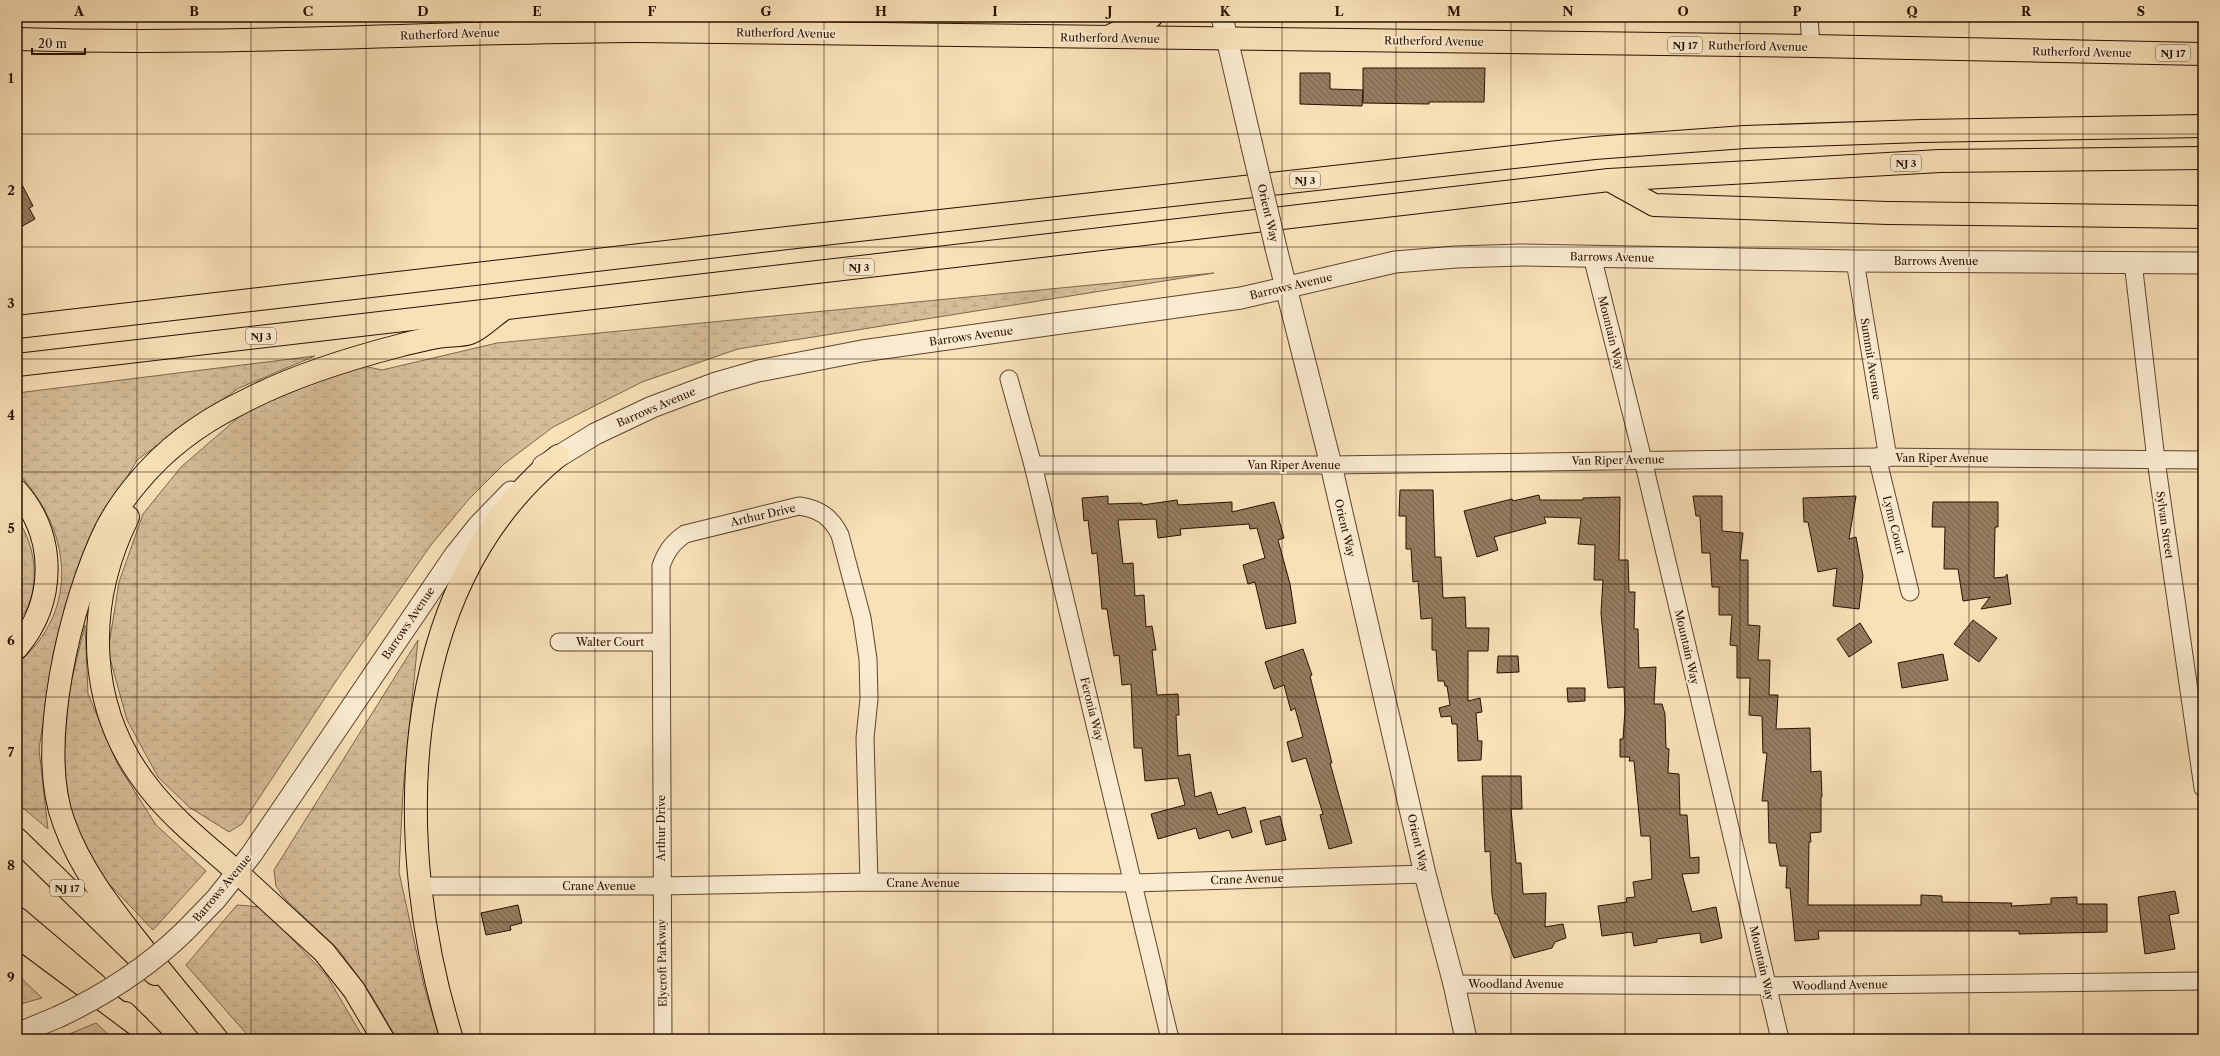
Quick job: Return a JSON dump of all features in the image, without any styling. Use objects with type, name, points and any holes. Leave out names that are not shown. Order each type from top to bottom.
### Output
[{"type":"main road","points":[[1103,38],[1150,17]]},
{"type":"main road","name":"Rutherford Avenue","points":[[17,39],[171,41],[514,32],[637,31],[1228,40],[1811,46],[2203,54]]},
{"type":"main road","name":"NJ 3","points":[[17,327],[788,238],[1594,148],[1745,137],[1922,131],[2203,126]]},
{"type":"main road","name":"NJ 3","points":[[17,364],[1609,180],[1940,161],[2203,158]]},
{"type":"main road","points":[[1609,180],[1654,205],[1888,213],[2203,217]]},
{"type":"main road","points":[[217,1039],[127,928],[85,869],[73,847],[61,814],[54,787],[52,751],[59,692],[70,634],[92,564],[107,527],[127,496],[152,466],[180,441],[225,411],[281,384],[339,363],[415,342],[470,333],[504,308]]},
{"type":"main road","points":[[225,411],[197,433],[170,459],[146,487],[128,518],[115,548],[104,581],[98,618],[97,648],[99,672],[107,707],[120,741],[138,773],[168,809],[301,929],[329,958],[354,990],[383,1039]]},
{"type":"main road","points":[[452,1039],[433,966],[420,886],[417,818],[420,750],[427,687],[439,636],[459,586],[495,524],[524,486],[558,456]]},
{"type":"main road","points":[[17,491],[28,505],[39,527],[46,548],[48,570],[45,593],[37,617],[17,648]]},
{"type":"main road","name":"NJ 17","points":[[17,839],[174,993],[217,1039]]},
{"type":"main road","points":[[17,918],[66,958],[145,1033]]},
{"type":"main road","points":[[17,936],[145,1033]]},
{"type":"street","name":"Orient Way","points":[[1222,17],[1276,248],[1331,465],[1425,874],[1454,984],[1466,1039]]},
{"type":"street","points":[[1809,17],[1811,46]]},
{"type":"street","name":"Barrows Avenue","points":[[17,1034],[58,1017],[88,1002],[126,979],[150,962],[185,931],[238,873],[459,550],[506,496],[558,456],[613,425],[673,398],[736,377],[780,366],[862,351],[1241,298],[1395,262],[1456,257],[1521,255],[2203,263]]},
{"type":"street","name":"Mountain Way","points":[[1592,256],[1643,460],[1780,1039]]},
{"type":"street","name":"Summit Avenue","points":[[1855,260],[1882,458]]},
{"type":"street","name":"Sylvan Street","points":[[2133,262],[2156,460],[2203,788]]},
{"type":"street","name":"Feronia Way","points":[[1009,379],[1033,465],[1170,1039]]},
{"type":"street","name":"Van Riper Avenue","points":[[1033,465],[1331,465],[1882,458],[2203,460]]},
{"type":"street","name":"Lynn Court","points":[[1882,458],[1910,592]]},
{"type":"street","name":"Arthur Drive","points":[[661,886],[661,566],[670,547],[685,534],[799,506],[812,508],[825,514],[834,523],[840,535],[862,618],[868,659],[869,699],[865,738],[869,882]]},
{"type":"street","name":"Walter Court","points":[[559,642],[660,642]]},
{"type":"street","name":"Crane Avenue","points":[[420,886],[661,886],[869,882],[1134,883],[1425,874]]},
{"type":"street","name":"Elycroft Parkway","points":[[661,886],[663,1039]]},
{"type":"street","name":"Woodland Avenue","points":[[1454,984],[1767,986],[2203,981]]},
{"type":"green space","points":[[1214,273],[738,349],[642,382],[553,427],[504,464],[469,499],[431,545],[338,678],[242,824],[229,832],[189,807],[158,777],[127,720],[108,651],[119,582],[143,514],[181,467],[247,410],[359,365],[382,370],[497,343]]},
{"type":"green space","points":[[315,356],[239,388],[137,460],[91,540],[54,652],[39,749],[48,829],[17,803],[17,664],[38,642],[52,619],[60,594],[62,569],[58,543],[49,518],[35,494],[17,472],[17,393]]},
{"type":"green space","points":[[17,519],[24,530],[33,557],[34,586],[25,612],[17,623]]},
{"type":"green space","points":[[85,625],[88,694],[118,765],[156,825],[206,871],[153,930],[93,867],[71,819],[63,766],[69,691]]},
{"type":"green space","points":[[418,640],[403,790],[399,872],[424,986],[440,1039],[397,1039],[372,996],[338,949],[285,899],[276,886],[274,870]]},
{"type":"green space","points":[[237,905],[262,907],[327,976],[364,1039],[251,1039],[186,965]]},
{"type":"green space","points":[[17,974],[42,998],[17,1005]]},
{"type":"green space","points":[[96,1023],[113,1039],[57,1039]]},
{"type":"building","points":[[1363,68],[1485,68],[1484,102],[1429,102],[1429,104],[1363,103]]},
{"type":"building","points":[[1300,73],[1330,73],[1330,89],[1363,90],[1362,106],[1300,104]]},
{"type":"building","points":[[17,175],[33,206],[29,208],[35,219],[17,229]]},
{"type":"building","points":[[1400,490],[1433,490],[1435,557],[1441,557],[1443,598],[1465,597],[1466,628],[1489,628],[1488,651],[1468,651],[1468,701],[1480,698],[1482,712],[1476,713],[1478,741],[1482,741],[1481,760],[1458,761],[1457,724],[1452,724],[1451,716],[1441,717],[1439,708],[1450,705],[1447,686],[1445,686],[1444,681],[1438,681],[1436,650],[1432,650],[1432,618],[1421,619],[1418,581],[1413,582],[1411,549],[1406,549],[1406,516],[1399,516]]},
{"type":"building","points":[[1539,495],[1540,500],[1583,500],[1583,498],[1620,497],[1619,560],[1628,560],[1629,592],[1635,592],[1634,629],[1638,629],[1639,668],[1656,667],[1654,704],[1662,704],[1665,714],[1666,748],[1669,749],[1668,773],[1679,774],[1680,815],[1687,815],[1690,858],[1699,857],[1699,873],[1682,874],[1692,912],[1716,907],[1722,938],[1701,943],[1700,933],[1657,939],[1657,942],[1634,946],[1632,932],[1602,936],[1598,906],[1627,902],[1626,898],[1635,897],[1633,882],[1652,879],[1650,836],[1641,836],[1634,761],[1629,761],[1630,757],[1620,757],[1620,739],[1623,739],[1625,710],[1624,687],[1608,688],[1601,613],[1603,580],[1594,580],[1595,545],[1578,544],[1581,518],[1544,517],[1546,523],[1494,537],[1498,550],[1477,557],[1464,511],[1512,499],[1513,501]]},
{"type":"building","points":[[1108,496],[1108,504],[1142,503],[1142,505],[1177,500],[1178,505],[1232,502],[1232,512],[1274,502],[1284,538],[1278,540],[1290,584],[1296,623],[1266,629],[1255,582],[1248,584],[1243,565],[1265,558],[1257,528],[1250,529],[1249,524],[1180,529],[1181,535],[1158,538],[1156,519],[1118,520],[1123,564],[1133,563],[1135,596],[1144,595],[1146,627],[1152,626],[1156,650],[1152,650],[1157,695],[1178,694],[1179,715],[1176,715],[1178,756],[1190,754],[1195,797],[1211,792],[1218,815],[1245,807],[1252,832],[1232,838],[1229,830],[1199,839],[1196,828],[1158,839],[1151,814],[1185,805],[1178,778],[1145,781],[1142,748],[1134,748],[1131,684],[1122,685],[1119,655],[1114,656],[1107,609],[1102,609],[1097,553],[1092,554],[1088,520],[1084,521],[1082,498]]},
{"type":"building","points":[[1693,496],[1722,496],[1722,531],[1743,533],[1740,560],[1748,560],[1748,625],[1760,626],[1758,660],[1770,660],[1769,695],[1778,695],[1776,729],[1810,728],[1811,772],[1821,771],[1822,797],[1821,832],[1810,833],[1811,842],[1809,842],[1808,905],[1921,905],[1921,895],[1942,896],[1942,902],[2012,903],[2011,906],[2051,904],[2051,898],[2077,897],[2077,904],[2107,904],[2107,932],[2019,934],[2019,931],[1818,931],[1819,939],[1795,941],[1790,888],[1786,888],[1787,866],[1780,866],[1776,843],[1769,843],[1768,801],[1762,801],[1767,753],[1763,753],[1762,716],[1749,715],[1750,678],[1737,678],[1737,646],[1730,645],[1732,615],[1719,615],[1719,587],[1712,587],[1710,553],[1702,553],[1700,516],[1696,516]]},
{"type":"building","points":[[1856,496],[1849,539],[1856,537],[1863,576],[1859,609],[1833,606],[1837,568],[1818,572],[1808,522],[1804,522],[1803,498]]},
{"type":"building","points":[[1933,502],[1998,502],[1998,527],[1995,527],[1994,578],[2005,577],[2007,574],[2011,604],[1981,609],[1990,597],[1963,601],[1958,569],[1944,569],[1945,527],[1932,527]]},
{"type":"building","points":[[1973,620],[1997,638],[1979,662],[1954,644]]},
{"type":"building","points":[[1860,623],[1872,642],[1849,657],[1837,639]]},
{"type":"building","points":[[1303,649],[1312,675],[1310,676],[1332,763],[1330,763],[1352,843],[1329,849],[1320,815],[1323,814],[1306,758],[1292,762],[1287,742],[1303,737],[1295,708],[1291,711],[1284,685],[1274,689],[1265,662]]},
{"type":"building","points":[[1943,654],[1948,680],[1902,688],[1898,663]]},
{"type":"building","points":[[1498,656],[1518,656],[1519,672],[1497,673]]},
{"type":"building","points":[[1567,688],[1585,688],[1585,701],[1568,702]]},
{"type":"building","points":[[1482,776],[1521,776],[1522,809],[1511,809],[1516,863],[1521,863],[1523,894],[1546,893],[1545,927],[1563,924],[1566,938],[1555,942],[1552,948],[1514,958],[1497,914],[1495,914],[1492,895],[1490,851],[1485,852]]},
{"type":"building","points":[[1280,816],[1286,840],[1266,845],[1260,821]]},
{"type":"building","points":[[2175,891],[2179,913],[2169,915],[2175,949],[2145,954],[2138,897]]},
{"type":"building","points":[[518,905],[522,923],[510,926],[511,930],[486,935],[481,913]]}]
